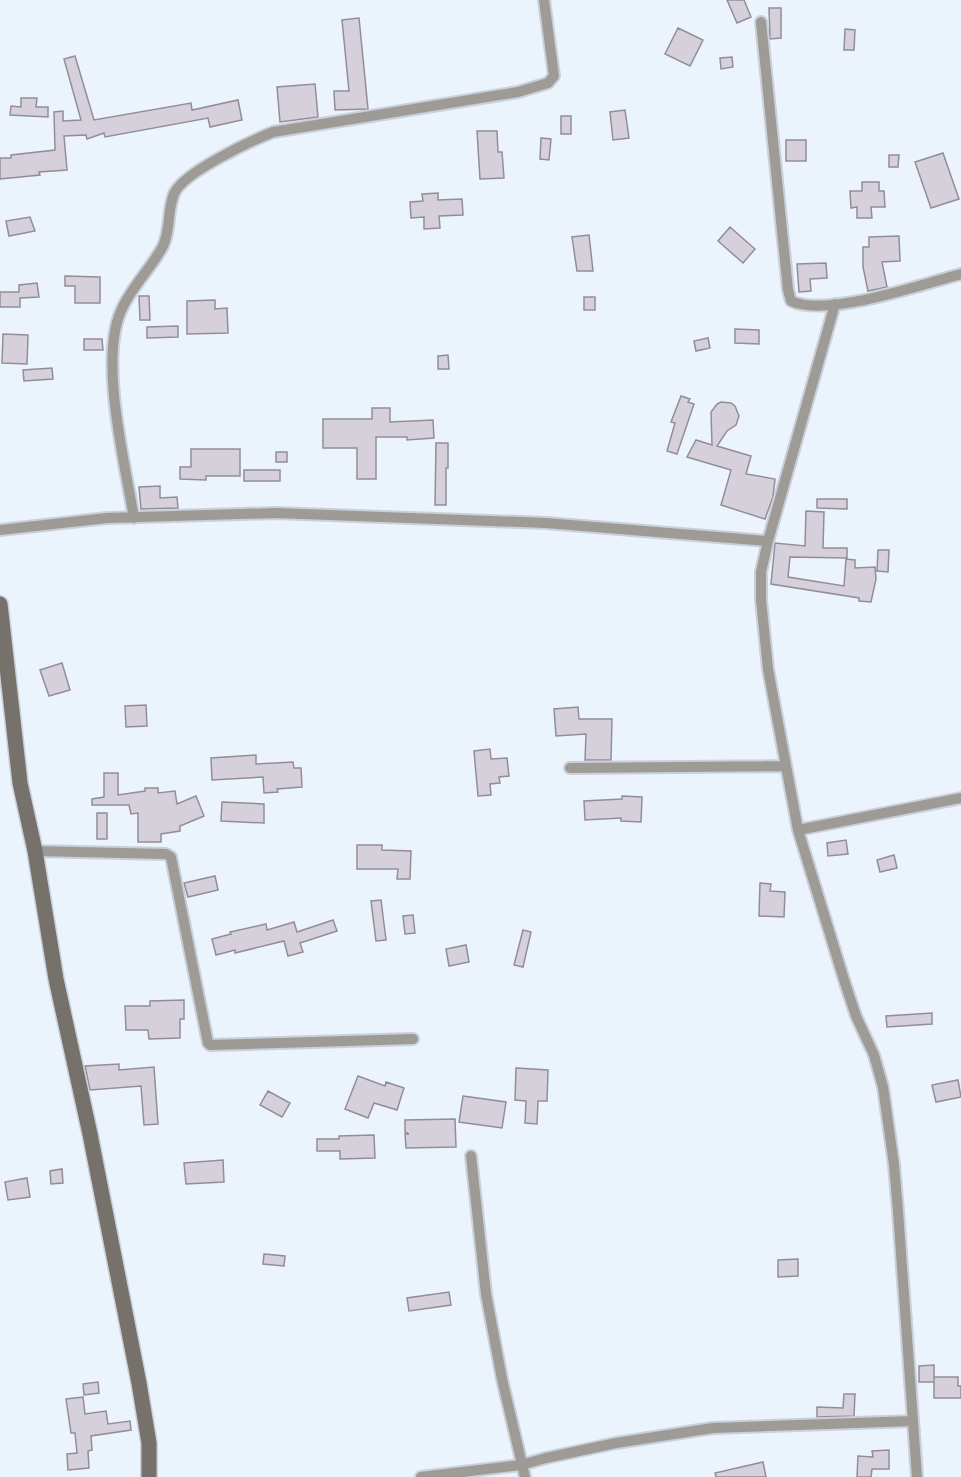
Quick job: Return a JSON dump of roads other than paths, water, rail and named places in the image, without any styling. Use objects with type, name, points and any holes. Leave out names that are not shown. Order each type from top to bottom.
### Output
[{"type":"street","points":[[134,518],[118,425],[112,377],[112,349],[120,312],[139,280],[158,256],[166,239],[174,192],[195,172],[273,132],[518,92],[548,83],[554,76],[544,0]]},
{"type":"street","points":[[761,22],[788,290],[791,301],[800,305],[821,306],[864,300],[961,273]]},
{"type":"street","points":[[835,304],[768,541],[761,572],[761,600],[768,669],[784,766],[798,830],[845,983],[856,1016],[874,1054],[883,1087],[896,1188],[917,1477]]},
{"type":"street","points":[[0,530],[107,518],[276,513],[546,523],[768,541]]},
{"type":"street","points":[[0,604],[20,783],[35,851],[56,979],[90,1134],[139,1383],[149,1443],[149,1477]]},
{"type":"street","points":[[570,768],[784,766]]},
{"type":"street","points":[[798,830],[961,798]]},
{"type":"street","points":[[35,851],[166,854],[171,857],[210,1045],[412,1039]]},
{"type":"street","points":[[471,1156],[486,1294],[502,1379],[525,1477]]},
{"type":"street","points":[[421,1477],[521,1466],[546,1458],[616,1443],[713,1428],[913,1421]]}]
